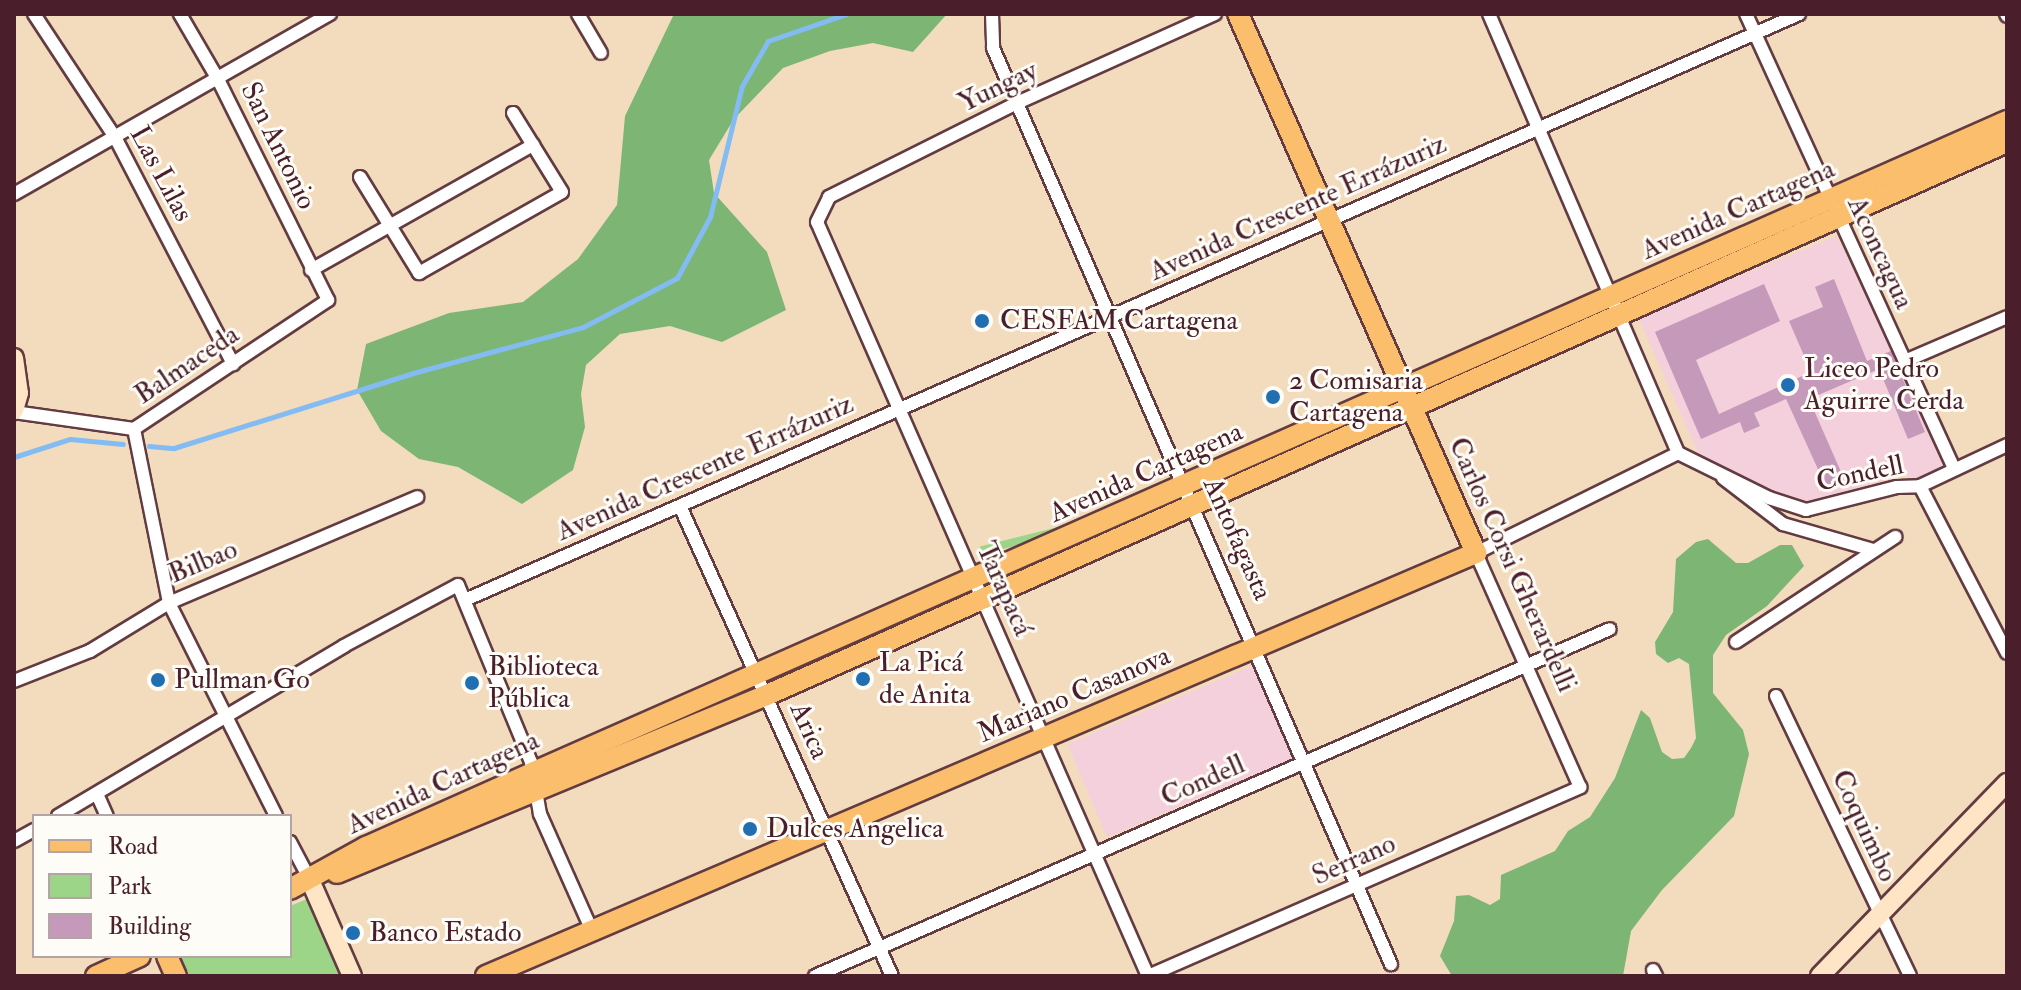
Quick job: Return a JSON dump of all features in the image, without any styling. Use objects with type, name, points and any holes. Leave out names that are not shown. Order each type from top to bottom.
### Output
[{"type":"main road","name":"Carlos Corsi Gherardelli","points":[[1238,14],[1476,553]]},
{"type":"main road","name":"Avenida Cartagena","points":[[1833,209],[2007,121]]},
{"type":"main road","name":"Avenida Cartagena","points":[[310,880],[369,863],[767,695],[983,600],[1191,495],[1613,306],[1833,209],[2007,142]]},
{"type":"main road","name":"Avenida Cartagena","points":[[292,888],[366,847],[756,673],[974,579],[1191,495]]},
{"type":"main road","name":"Mariano Casanova","points":[[486,976],[1476,553]]},
{"type":"main road","points":[[96,976],[136,958]]},
{"type":"street","name":"Las Lilas","points":[[34,14],[116,139],[233,364]]},
{"type":"street","name":"San Antonio","points":[[180,14],[219,81],[328,300]]},
{"type":"street","points":[[14,194],[219,81],[330,14]]},
{"type":"street","points":[[578,14],[601,53]]},
{"type":"street","name":"Antofagasta","points":[[992,14],[993,48],[1191,495],[1391,964]]},
{"type":"street","name":"Yungay","points":[[817,222],[829,197],[1017,103],[1215,14]]},
{"type":"street","points":[[1489,14],[1678,453]]},
{"type":"street","name":"Aconcagua","points":[[1746,14],[1954,468]]},
{"type":"street","name":"Avenida Crescente Errázuriz","points":[[465,600],[1799,14]]},
{"type":"street","points":[[360,177],[419,273],[562,192],[513,113]]},
{"type":"street","points":[[311,270],[533,145]]},
{"type":"street","name":"Tarapacá","points":[[817,222],[1148,976]]},
{"type":"street","name":"Balmaceda","points":[[14,411],[134,429],[328,300]]},
{"type":"street","points":[[1905,361],[2007,317]]},
{"type":"street","points":[[14,358],[19,393],[14,411]]},
{"type":"street","points":[[134,429],[169,603],[224,718],[275,814]]},
{"type":"street","name":"Condell","points":[[1678,453],[1716,469],[1769,498],[1806,510],[1875,491],[1920,486],[2007,445]]},
{"type":"street","name":"Mariano Casanova","points":[[1476,553],[1678,453]]},
{"type":"street","points":[[1716,469],[1739,494],[1783,524],[1873,550]]},
{"type":"street","points":[[1920,486],[2007,653]]},
{"type":"street","name":"Bilbao","points":[[14,681],[90,651],[169,603],[417,497]]},
{"type":"street","name":"Arica","points":[[680,506],[892,976]]},
{"type":"street","points":[[1736,642],[1895,537]]},
{"type":"street","name":"Carlos Corsi Gherardelli","points":[[1476,553],[1580,787]]},
{"type":"street","points":[[62,814],[458,585],[532,773],[534,795],[592,931]]},
{"type":"street","name":"Condell","points":[[815,976],[1610,629]]},
{"type":"street","name":"Coquimbo","points":[[1776,696],[1910,976]]},
{"type":"street","points":[[1820,976],[2007,783]]},
{"type":"street","name":"Serrano","points":[[1148,976],[1580,787]]},
{"type":"street","points":[[97,794],[106,814]]},
{"type":"street","points":[[14,841],[32,831]]},
{"type":"street","points":[[292,846],[352,976]]},
{"type":"shaded area","name":"Liceo Pedro Aguirre Cerda","points":[[1837,236],[1947,464],[1925,482],[1903,475],[1804,503],[1763,490],[1698,453],[1638,317]]},
{"type":"shaded area","points":[[1259,663],[1298,756],[1107,837],[1068,744]]},
{"type":"green space","points":[[674,14],[947,14],[913,52],[873,43],[830,51],[783,68],[734,119],[709,160],[714,193],[767,252],[786,310],[722,342],[670,326],[620,334],[586,365],[581,394],[585,427],[573,470],[522,504],[458,467],[419,459],[381,431],[357,390],[366,344],[449,313],[523,302],[578,259],[617,205],[625,116]]},
{"type":"green space","points":[[1174,498],[1176,506],[982,554],[980,546]]},
{"type":"green space","points":[[1708,539],[1736,563],[1748,563],[1780,545],[1792,545],[1804,566],[1767,606],[1726,635],[1713,655],[1713,693],[1743,730],[1749,754],[1734,816],[1662,890],[1631,931],[1623,976],[1452,976],[1440,956],[1454,921],[1456,896],[1469,895],[1490,905],[1500,899],[1501,875],[1555,851],[1568,831],[1590,817],[1615,778],[1641,710],[1650,718],[1662,752],[1672,759],[1684,758],[1691,748],[1696,738],[1689,664],[1679,658],[1668,663],[1656,654],[1655,642],[1673,612],[1676,559],[1696,542]]},
{"type":"green space","points":[[956,596],[957,604],[775,685],[770,675]]},
{"type":"green space","points":[[307,899],[343,976],[187,976],[180,958],[292,958],[292,905]]},
{"type":"building","points":[[1834,279],[1867,361],[1891,351],[1925,432],[1908,439],[1879,369],[1809,399],[1845,481],[1827,489],[1786,399],[1754,413],[1760,426],[1744,433],[1740,422],[1701,439],[1655,332],[1764,284],[1780,321],[1696,360],[1719,414],[1811,372],[1789,321],[1823,307],[1815,287]]},
{"type":"waterway","points":[[149,446],[174,448],[413,373],[583,327],[677,278],[710,217],[742,86],[768,41],[846,14]]},
{"type":"waterway","points":[[14,457],[70,439],[123,444]]},
{"type":"place","name":"CESFAM Cartagena","points":[[982,321]]},
{"type":"place","name":"Liceo Pedro Aguirre Cerda","points":[[1788,385]]},
{"type":"place","name":"2 Comisaria Cartagena","points":[[1273,397]]},
{"type":"place","name":"La Picá de Anita","points":[[863,679]]},
{"type":"place","name":"Pullman Go","points":[[158,680]]},
{"type":"place","name":"Biblioteca Pública","points":[[472,683]]},
{"type":"place","name":"Dulces Angelica","points":[[750,829]]},
{"type":"place","name":"Banco Estado","points":[[353,933]]}]
